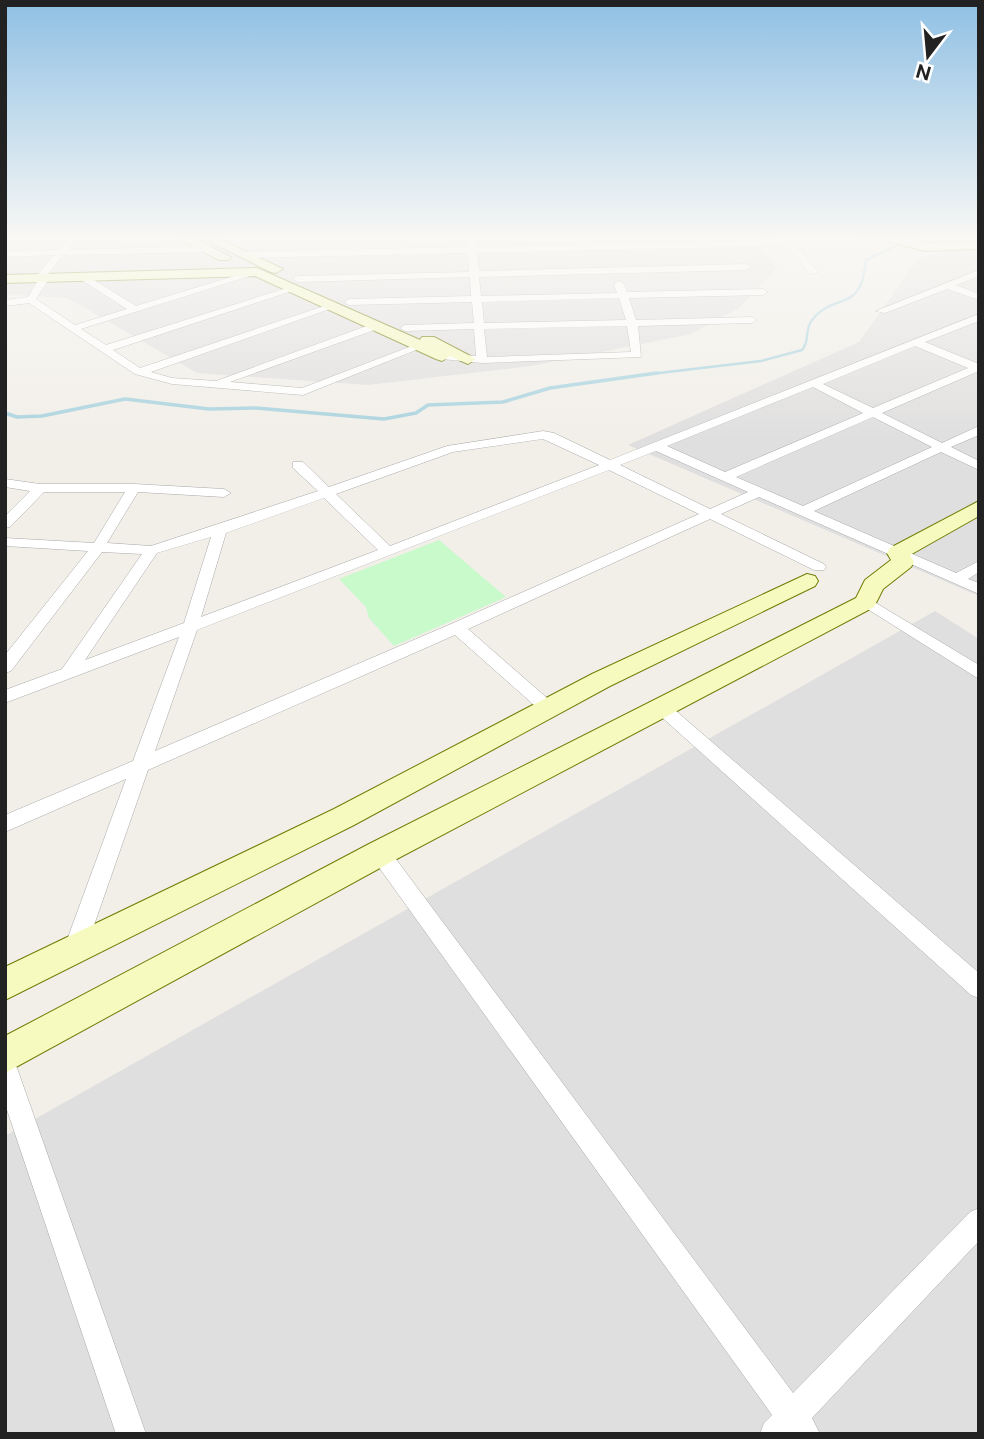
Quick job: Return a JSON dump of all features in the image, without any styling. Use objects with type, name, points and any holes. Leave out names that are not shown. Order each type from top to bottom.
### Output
[{"type":"street","points":[[40,306],[139,372],[172,381],[303,393],[421,346]]},
{"type":"street","points":[[129,306],[134,309]]},
{"type":"street","points":[[74,328],[143,306]]},
{"type":"street","points":[[106,349],[231,306]]},
{"type":"street","points":[[139,372],[335,306]]},
{"type":"street","points":[[344,306],[376,326],[442,356],[475,360],[637,355],[626,306]]},
{"type":"street","points":[[347,306],[405,328],[475,360]]},
{"type":"street","points":[[475,360],[480,326],[478,306]]},
{"type":"street","points":[[881,310],[891,306]]},
{"type":"street","points":[[5,697],[610,466],[979,317]]},
{"type":"street","points":[[405,328],[752,320]]},
{"type":"street","points":[[215,384],[376,326]]},
{"type":"street","points":[[914,342],[978,368]]},
{"type":"street","points":[[727,476],[978,368]]},
{"type":"street","points":[[813,383],[979,466]]},
{"type":"street","points":[[803,511],[979,430]]},
{"type":"street","points":[[5,542],[152,551],[452,449],[542,435],[550,436],[707,514],[813,574]]},
{"type":"street","points":[[654,446],[979,589]]},
{"type":"street","points":[[298,465],[388,552]]},
{"type":"street","points":[[5,483],[40,488],[134,488],[224,493]]},
{"type":"street","points":[[5,524],[40,488]]},
{"type":"street","points":[[5,667],[95,549],[134,488]]},
{"type":"street","points":[[5,824],[457,628],[761,491]]},
{"type":"street","points":[[898,553],[979,507]]},
{"type":"street","points":[[74,951],[190,628],[220,530]]},
{"type":"street","points":[[69,671],[152,551]]},
{"type":"street","points":[[5,1055],[380,853],[866,602],[873,585],[903,562],[898,553]]},
{"type":"street","points":[[957,579],[979,565]]},
{"type":"street","points":[[5,984],[344,817],[601,680],[813,574]]},
{"type":"street","points":[[866,602],[979,673]]},
{"type":"street","points":[[457,628],[549,709]]},
{"type":"street","points":[[662,708],[979,988]]},
{"type":"street","points":[[380,853],[791,1428],[979,1221]]},
{"type":"street","points":[[5,1068],[131,1434]]},
{"type":"shaded area","points":[[82,306],[741,306],[691,334],[531,366],[368,385],[197,373]]},
{"type":"shaded area","points":[[884,306],[979,306],[979,596],[628,445],[859,342]]},
{"type":"shaded area","points":[[935,611],[979,639],[979,1434],[5,1434],[5,1136]]},
{"type":"green space","points":[[439,540],[506,597],[394,646],[369,618],[366,607],[339,579]]},
{"type":"waterway","points":[[647,374],[761,361],[802,350],[812,320],[829,306]]},
{"type":"waterway","points":[[647,374],[657,373]]},
{"type":"waterway","points":[[5,413],[17,417],[42,416],[125,399],[209,409],[256,408],[384,419],[416,413],[428,405],[503,402],[550,388],[647,374]]},
{"type":"waterway","points":[[642,375],[647,374]]}]
